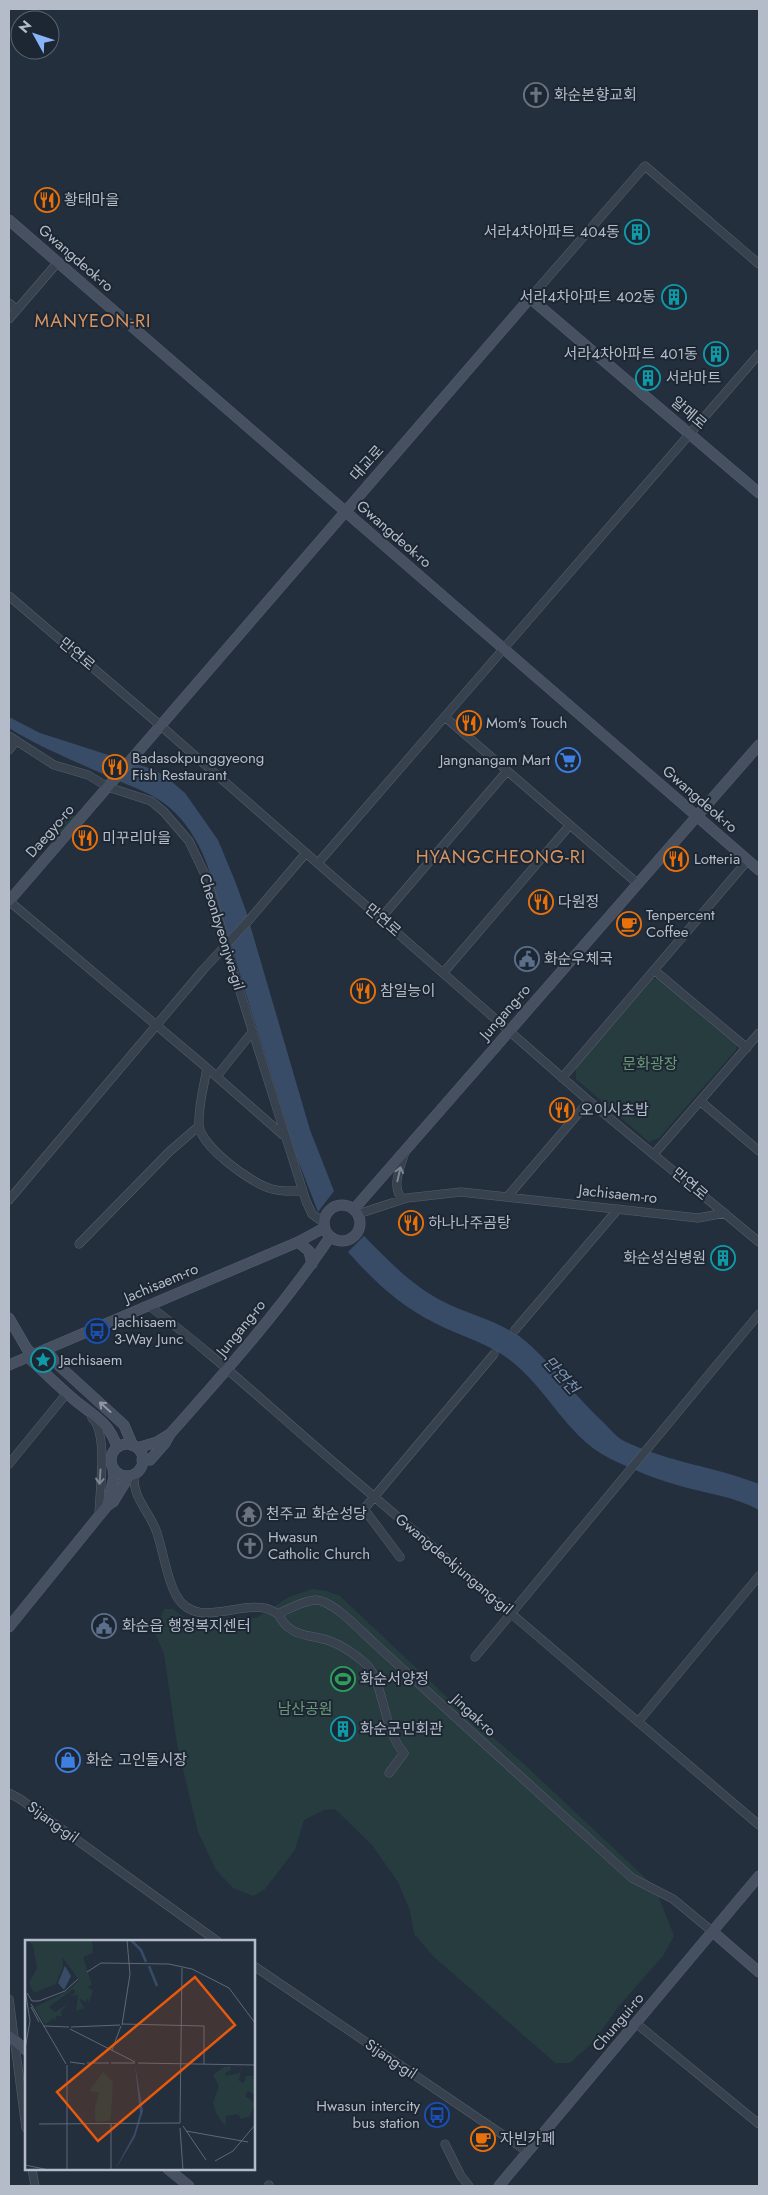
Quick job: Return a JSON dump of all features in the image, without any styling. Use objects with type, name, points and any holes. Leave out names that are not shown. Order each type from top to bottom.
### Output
[{"type":"street","name":"대교로","points":[[111,784],[344,510],[645,166],[759,264]]},
{"type":"street","name":"Gwangdeok-ro","points":[[9,220],[759,870]]},
{"type":"street","points":[[9,319],[58,262]]},
{"type":"street","name":"알메로","points":[[530,298],[759,493]]},
{"type":"street","points":[[9,303],[17,310]]},
{"type":"street","points":[[318,863],[759,354]]},
{"type":"street","name":"만연로","points":[[9,596],[444,972],[562,1078],[759,1242]]},
{"type":"street","points":[[445,717],[638,883]]},
{"type":"street","points":[[9,750],[12,739]]},
{"type":"street","name":"Cheonbyeonjwa-gil","points":[[12,739],[54,765],[96,778],[150,801],[164,812],[182,832],[208,880],[302,1191],[312,1214],[326,1229]]},
{"type":"street","name":"Jungang-ro","points":[[356,1212],[407,1147],[759,745]]},
{"type":"street","points":[[381,918],[506,771]]},
{"type":"street","name":"Daegyo-ro","points":[[9,901],[111,784]]},
{"type":"street","points":[[444,972],[570,826]]},
{"type":"street","points":[[9,1200],[156,1025],[306,853]]},
{"type":"street","points":[[562,1078],[748,860]]},
{"type":"street","points":[[9,901],[217,1076],[285,1136]]},
{"type":"street","points":[[654,970],[747,1048]]},
{"type":"street","points":[[217,1076],[253,1031]]},
{"type":"street","points":[[654,1154],[759,1033]]},
{"type":"street","points":[[207,1068],[199,1126],[202,1135],[208,1143],[252,1180],[273,1190],[302,1191]]},
{"type":"street","points":[[508,1196],[589,1101]]},
{"type":"street","points":[[700,1102],[759,1151]]},
{"type":"street","points":[[79,1244],[170,1151],[199,1126]]},
{"type":"street","points":[[402,1199],[398,1193],[398,1175],[407,1147]]},
{"type":"street","name":"Jachisaem-ro","points":[[356,1212],[402,1199],[439,1193],[462,1192],[698,1218],[725,1213]]},
{"type":"street","points":[[343,1204],[356,1212],[360,1224],[354,1236],[341,1241],[326,1229],[327,1211],[332,1207],[343,1204]]},
{"type":"street","points":[[515,1330],[618,1209]]},
{"type":"street","name":"Jungang-ro","points":[[135,1447],[157,1442],[170,1434],[228,1368],[312,1264],[326,1229]]},
{"type":"street","name":"Jachisaem-ro","points":[[9,1365],[326,1229]]},
{"type":"street","points":[[298,1242],[309,1251],[312,1264]]},
{"type":"street","name":"Gwangdeokjungang-gil","points":[[148,1305],[228,1368],[374,1497],[512,1612],[759,1825]]},
{"type":"street","points":[[475,1657],[759,1314]]},
{"type":"street","points":[[9,1318],[30,1356],[67,1393],[97,1415],[114,1436],[118,1447]]},
{"type":"street","points":[[9,1627],[107,1506],[113,1502],[131,1475],[140,1468],[142,1460],[124,1425],[55,1362],[46,1349]]},
{"type":"street","points":[[400,1558],[364,1509],[494,1354]]},
{"type":"street","points":[[9,1464],[67,1393]]},
{"type":"street","points":[[78,1402],[97,1423],[101,1436],[98,1517]]},
{"type":"street","name":"Jungang-ro","points":[[142,1460],[150,1460],[166,1443],[170,1434]]},
{"type":"street","points":[[107,1506],[114,1477],[111,1456],[118,1447],[124,1444],[135,1447]]},
{"type":"street","points":[[114,1469],[120,1475],[131,1475]]},
{"type":"street","points":[[131,1475],[133,1487],[156,1530],[172,1587],[178,1599],[191,1609],[205,1613],[265,1608],[278,1614],[288,1628],[296,1633],[340,1645],[360,1659],[371,1671],[399,1748],[404,1752],[389,1773]]},
{"type":"street","points":[[638,1722],[759,1576]]},
{"type":"street","name":"Jingak-ro","points":[[278,1614],[313,1600],[320,1601],[337,1610],[632,1878],[673,1899],[759,1972]]},
{"type":"street","name":"Sijang-gil","points":[[9,1793],[20,1798],[216,1940]]},
{"type":"street","name":"Chungui-ro","points":[[499,2186],[637,2024],[759,1876]]},
{"type":"street","name":"Sijang-gil","points":[[255,1967],[528,2152]]},
{"type":"street","points":[[9,1999],[11,2038],[25,2122]]},
{"type":"street","points":[[637,2024],[759,2124]]},
{"type":"street","points":[[11,2038],[25,2049]]},
{"type":"street","points":[[444,2144],[461,2176],[470,2186]]},
{"type":"street","points":[[32,2170],[35,2186]]},
{"type":"street","points":[[169,2170],[189,2186]]},
{"type":"green space","points":[[71,814],[75,817],[57,837],[50,831],[64,815]]},
{"type":"green space","name":"문화광장","points":[[660,978],[737,1045],[736,1050],[659,1138],[649,1142],[576,1079],[576,1064],[650,979]]},
{"type":"green space","name":"남산공원","points":[[312,1589],[327,1591],[340,1596],[450,1700],[525,1765],[655,1887],[674,1936],[663,1956],[619,2006],[594,2041],[570,2063],[555,2063],[433,1956],[414,1934],[410,1911],[398,1882],[372,1845],[335,1809],[324,1810],[304,1820],[295,1850],[265,1889],[253,1896],[233,1888],[216,1870],[198,1832],[177,1744],[164,1654],[155,1633],[164,1609],[173,1609],[182,1616],[200,1621],[229,1617],[256,1618],[289,1597]]},
{"type":"water","points":[[9,717],[40,733],[152,769],[165,776],[185,793],[218,840],[246,911],[310,1130],[334,1191],[318,1212],[296,1155],[211,876],[203,854],[192,834],[178,816],[157,798],[21,735],[9,728]]},
{"type":"water","points":[[364,1236],[400,1272],[431,1295],[499,1325],[521,1337],[540,1354],[593,1413],[623,1440],[658,1455],[759,1484],[759,1510],[732,1499],[684,1487],[636,1471],[594,1449],[569,1425],[535,1384],[510,1360],[493,1349],[444,1328],[410,1309],[378,1283],[348,1252]]},
{"type":"place","name":"화순본향교회","points":[[536,95]]},
{"type":"place","name":"황태마을","points":[[47,200]]},
{"type":"place","name":"서라4차아파트 404동","points":[[637,232]]},
{"type":"place","name":"서라4차아파트 402동","points":[[674,297]]},
{"type":"place","name":"서라4차아파트 401동","points":[[716,354]]},
{"type":"place","name":"서라마트","points":[[648,378]]},
{"type":"place","name":"Mom's Touch","points":[[469,723]]},
{"type":"place","name":"Jangnangam Mart","points":[[568,760]]},
{"type":"place","name":"Badasokpunggyeong Fish Restaurant","points":[[115,767]]},
{"type":"place","name":"미꾸리마을","points":[[85,838]]},
{"type":"place","name":"Lotteria","points":[[676,859]]},
{"type":"place","name":"다원정","points":[[541,902]]},
{"type":"place","name":"Tenpercent Coffee","points":[[629,924]]},
{"type":"place","name":"화순우체국","points":[[527,959]]},
{"type":"place","name":"참일능이","points":[[363,991]]},
{"type":"place","name":"오이시초밥","points":[[562,1110]]},
{"type":"place","name":"하나나주곰탕","points":[[411,1223]]},
{"type":"place","name":"화순성심병원","points":[[723,1258]]},
{"type":"place","name":"Jachisaem 3-Way Junc","points":[[97,1331]]},
{"type":"place","name":"Jachisaem","points":[[43,1360]]},
{"type":"place","name":"천주교 화순성당","points":[[249,1514]]},
{"type":"place","name":"Hwasun Catholic Church","points":[[250,1546]]},
{"type":"place","name":"화순읍 행정복지센터","points":[[104,1626]]},
{"type":"place","name":"화순서양정","points":[[343,1679]]},
{"type":"place","name":"화순군민회관","points":[[343,1729]]},
{"type":"place","name":"화순 고인돌시장","points":[[68,1760]]},
{"type":"place","name":"Hwasun intercity bus station","points":[[437,2115]]},
{"type":"place","name":"자빈카페","points":[[483,2139]]},
{"type":"district","name":"MANYEON-RI","points":[[93,321]]},
{"type":"district","name":"HYANGCHEONG-RI","points":[[501,857]]},
{"type":"water label","name":"만연천","points":[[561,1375]]}]
